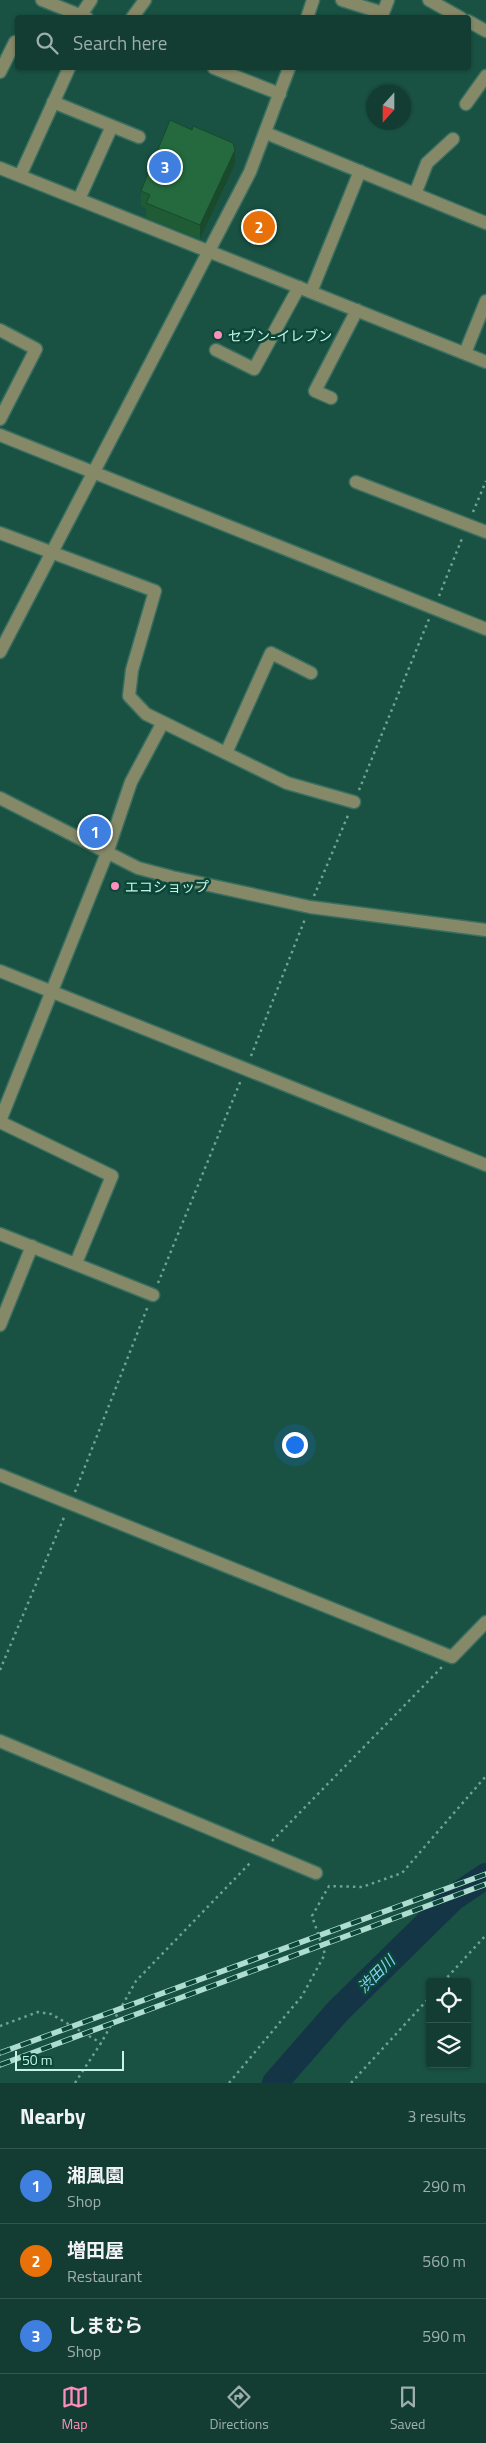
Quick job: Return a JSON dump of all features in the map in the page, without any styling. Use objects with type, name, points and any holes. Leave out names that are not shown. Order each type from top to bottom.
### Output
[{"type":"street","points":[[42,0],[81,15]]},
{"type":"street","points":[[84,15],[91,0]]},
{"type":"street","points":[[134,15],[145,0]]},
{"type":"street","points":[[308,15],[313,0]]},
{"type":"street","points":[[342,0],[383,13],[388,0]]},
{"type":"street","points":[[429,0],[456,15]]},
{"type":"street","points":[[471,23],[486,31]]},
{"type":"street","points":[[0,72],[15,42]]},
{"type":"street","points":[[20,176],[68,70]]},
{"type":"street","points":[[219,70],[280,94]]},
{"type":"street","points":[[0,652],[92,472],[210,253],[250,172],[288,70]]},
{"type":"street","points":[[466,104],[486,76]]},
{"type":"street","points":[[54,102],[139,137]]},
{"type":"street","points":[[79,199],[112,126]]},
{"type":"street","points":[[266,133],[486,223]]},
{"type":"street","points":[[415,194],[427,163],[453,139]]},
{"type":"street","points":[[0,168],[486,362]]},
{"type":"street","points":[[311,292],[360,171]]},
{"type":"street","points":[[216,350],[254,369],[299,286]]},
{"type":"street","points":[[465,353],[486,301]]},
{"type":"street","points":[[331,398],[315,391],[357,310]]},
{"type":"street","points":[[0,330],[36,349],[0,419]]},
{"type":"street","points":[[0,435],[486,629]]},
{"type":"street","points":[[356,482],[486,532]]},
{"type":"street","points":[[0,533],[155,591],[132,670],[129,696],[146,714],[162,724],[287,783],[354,802]]},
{"type":"street","points":[[226,753],[271,653],[311,673]]},
{"type":"street","points":[[76,1262],[112,1176],[0,1121],[54,992],[107,853],[131,782],[162,724]]},
{"type":"street","points":[[0,798],[138,868],[236,892],[310,907],[486,930]]},
{"type":"street","points":[[0,971],[486,1165]]},
{"type":"street","points":[[0,1234],[76,1262],[153,1295]]},
{"type":"street","points":[[0,1325],[3,1311],[32,1246]]},
{"type":"street","points":[[0,1475],[452,1657],[486,1622]]},
{"type":"street","points":[[0,1741],[316,1873]]},
{"type":"path","points":[[75,2083],[101,2043],[136,1981],[452,1657]]},
{"type":"path","points":[[229,2083],[302,1996],[324,1954],[312,1916],[329,1886],[362,1888],[402,1873],[486,1776]]},
{"type":"path","points":[[448,1978],[486,1935]]},
{"type":"path","points":[[352,2083],[426,2001]]},
{"type":"path","points":[[0,2026],[38,2012],[51,2014],[101,2043]]},
{"type":"building","points":[[170,120],[192,130],[193,126],[233,143],[235,150],[200,225],[146,203],[150,195],[141,191]]},
{"type":"waterway","name":"渋田川","points":[[275,2083],[338,2011],[453,1898],[486,1876]]},
{"type":"railway","points":[[0,2053],[486,1874]]},
{"type":"railway","points":[[0,2065],[486,1884]]},
{"type":"place","name":"しまむら","points":[[165,167]]},
{"type":"place","name":"増田屋","points":[[259,227]]},
{"type":"place","name":"セブン-イレブン","points":[[218,335]]},
{"type":"place","name":"湘風園","points":[[95,832]]},
{"type":"place","name":"エコショップ","points":[[115,886]]}]
